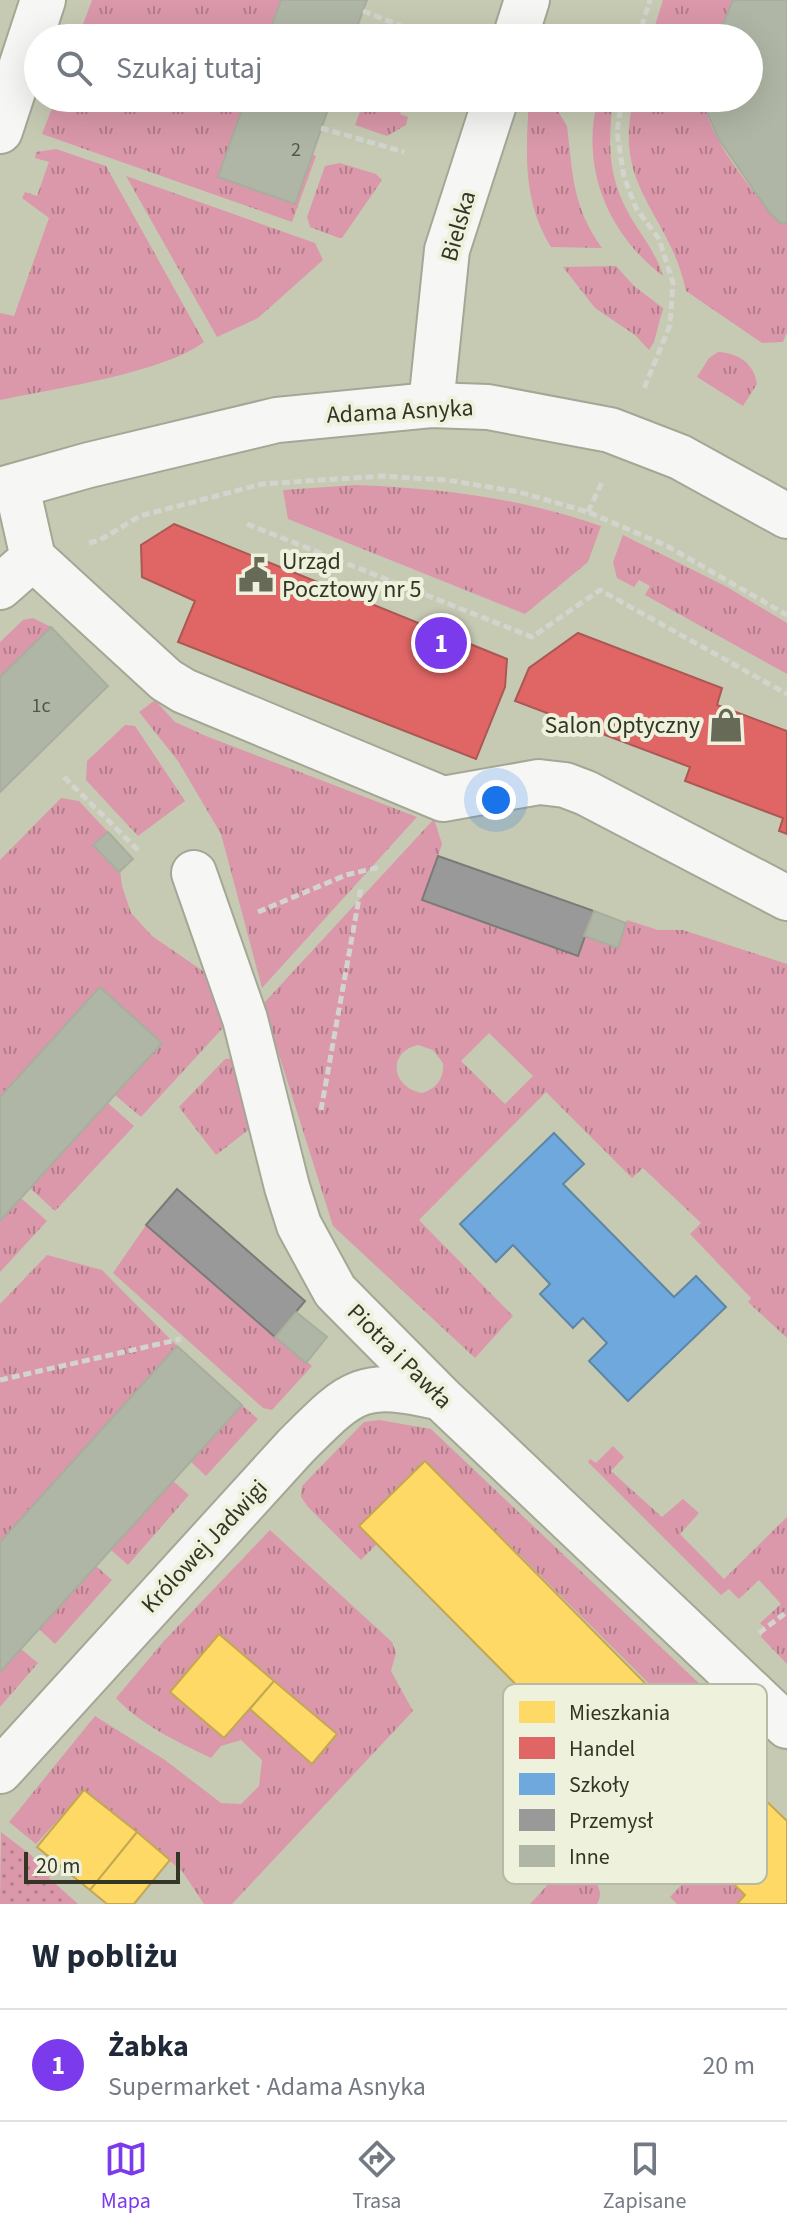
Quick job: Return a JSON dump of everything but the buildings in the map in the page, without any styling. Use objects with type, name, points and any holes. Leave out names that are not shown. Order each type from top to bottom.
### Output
[{"type":"street","points":[[35,24],[43,0]]},
{"type":"street","points":[[519,24],[527,0]]},
{"type":"street","points":[[0,131],[24,58]]},
{"type":"street","name":"Bielska","points":[[431,405],[447,250],[491,112]]},
{"type":"street","name":"Adama Asnyka","points":[[8,488],[89,465],[277,420],[431,405],[488,407],[610,430],[680,457],[787,516]]},
{"type":"street","points":[[8,488],[33,558],[166,680],[184,691],[443,799],[539,782],[565,785],[787,898]]},
{"type":"street","points":[[0,587],[33,558]]},
{"type":"street","name":"Piotra i Pawła","points":[[194,873],[245,1019],[299,1225],[335,1291],[441,1398],[743,1684]]},
{"type":"street","name":"Królowej Jadwigi","points":[[0,1771],[332,1410],[360,1392],[380,1387],[406,1389],[441,1398]]},
{"type":"street","name":"Piotra i Pawła","points":[[767,1707],[787,1726]]},
{"type":"path","points":[[642,24],[650,0]]},
{"type":"path","points":[[363,11],[396,24]]},
{"type":"path","points":[[620,112],[617,132],[624,177],[636,208],[659,239],[673,283],[673,312],[660,354]]},
{"type":"path","points":[[321,128],[404,152]]},
{"type":"path","points":[[100,540],[140,516],[262,484],[383,476],[447,480],[519,492],[588,512],[667,546],[787,615]]},
{"type":"path","points":[[247,524],[532,637],[600,590],[787,694]]},
{"type":"path","points":[[64,777],[141,853]]},
{"type":"path","points":[[248,916],[346,875],[380,867]]},
{"type":"path","points":[[320,1113],[361,887]]},
{"type":"path","points":[[0,1380],[181,1339]]},
{"type":"path","points":[[752,1638],[787,1612]]},
{"type":"green space","points":[[92,0],[281,0],[272,24],[83,24]]},
{"type":"green space","points":[[663,0],[733,0],[723,24],[655,24]]},
{"type":"green space","points":[[51,112],[241,112],[218,177],[294,204],[312,154],[316,156],[292,222],[42,134]]},
{"type":"green space","points":[[360,112],[401,112],[408,117],[406,125],[387,136],[355,125]]},
{"type":"green space","points":[[528,112],[558,112],[567,126],[579,204],[602,248],[551,247],[535,211],[531,193]]},
{"type":"green space","points":[[595,112],[612,112],[611,161],[618,190],[663,276],[643,259],[613,219],[596,173],[593,124]]},
{"type":"green space","points":[[632,112],[707,112],[729,158],[769,212],[779,222],[787,224],[787,332],[783,342],[762,343],[686,291],[668,241],[636,178],[630,155]]},
{"type":"green space","points":[[56,149],[106,166],[204,342],[186,353],[135,371],[0,400],[0,313],[14,316],[49,218],[22,198],[25,192],[37,196],[49,162],[35,158],[36,152]]},
{"type":"green space","points":[[340,163],[376,174],[382,180],[342,238],[310,227],[307,217],[325,166]]},
{"type":"green space","points":[[126,176],[315,243],[323,260],[258,318],[217,337]]},
{"type":"green space","points":[[616,266],[634,286],[663,308],[649,350],[635,335],[595,308],[563,267]]},
{"type":"green space","points":[[718,352],[744,360],[752,370],[757,384],[743,406],[697,377],[709,358]]},
{"type":"green space","points":[[355,485],[480,496],[541,508],[601,526],[588,562],[525,614],[288,519],[283,490]]},
{"type":"green space","points":[[623,535],[727,587],[787,623],[787,674],[645,595],[650,586],[639,580],[634,587],[617,578],[613,562]]},
{"type":"green space","points":[[33,618],[51,627],[0,677],[0,642],[23,620]]},
{"type":"green space","points":[[155,700],[175,722],[206,736],[417,817],[262,988],[221,834],[178,761],[139,712]]},
{"type":"green space","points":[[125,725],[135,726],[185,801],[138,836],[86,780],[87,761]]},
{"type":"green space","points":[[61,798],[79,801],[108,832],[94,845],[118,872],[120,870],[131,913],[152,936],[213,978],[232,1018],[141,1117],[115,1095],[162,1043],[100,987],[0,1097],[0,860]]},
{"type":"green space","points":[[434,819],[442,844],[424,898],[618,947],[627,920],[658,930],[683,930],[787,964],[787,1338],[748,1302],[751,1298],[690,1234],[701,1223],[643,1168],[632,1178],[546,1092],[419,1220],[513,1316],[475,1358],[333,1226],[263,1004]],"holes":[[[489,1033],[533,1076],[505,1104],[461,1061]],[[418,1045],[433,1050],[443,1063],[438,1082],[422,1093],[404,1084],[397,1070],[401,1055]]]},
{"type":"green space","points":[[244,1058],[260,1121],[216,1155],[179,1107],[225,1059]]},
{"type":"green space","points":[[108,1103],[134,1126],[55,1211],[30,1188]]},
{"type":"green space","points":[[21,1198],[47,1221],[0,1272],[0,1221]]},
{"type":"green space","points":[[146,1225],[312,1366],[272,1410],[263,1408],[113,1273]]},
{"type":"green space","points":[[47,1255],[102,1270],[177,1346],[0,1542],[0,1304]]},
{"type":"green space","points":[[242,1405],[258,1419],[206,1476],[190,1461]]},
{"type":"green space","points":[[379,1420],[431,1429],[700,1684],[649,1684],[425,1461],[360,1525],[377,1544],[361,1560],[301,1497],[302,1486],[364,1422]]},
{"type":"green space","points":[[613,1446],[624,1457],[611,1471],[662,1517],[683,1499],[699,1513],[680,1534],[724,1579],[787,1517],[787,1664],[761,1637],[765,1628],[760,1623],[781,1604],[759,1580],[739,1599],[729,1589],[721,1595],[588,1462],[590,1459],[596,1463]]},
{"type":"green space","points":[[172,1480],[189,1495],[128,1565],[111,1550]]},
{"type":"green space","points":[[270,1530],[392,1642],[396,1653],[391,1671],[413,1711],[232,1904],[204,1904],[182,1871],[85,1790],[36,1844],[9,1822],[95,1716],[165,1760],[221,1803],[241,1804],[259,1786],[262,1760],[241,1740],[221,1746],[211,1758],[148,1725],[116,1698],[163,1642]],"holes":[[[220,1634],[337,1735],[312,1763],[250,1709],[224,1738],[170,1692]]]},
{"type":"green space","points":[[96,1566],[112,1580],[55,1644],[39,1629]]},
{"type":"green space","points":[[21,1649],[38,1663],[0,1707],[0,1672]]},
{"type":"green space","points":[[1,1832],[31,1855],[50,1875],[49,1878],[78,1904],[0,1904]]},
{"type":"green space","points":[[548,1884],[597,1884],[600,1891],[597,1904],[530,1904]]},
{"type":"green space","points":[[682,1884],[734,1884],[745,1895],[737,1904],[677,1904],[670,1897]]},
{"type":"place","name":"Urząd Pocztowy nr 5","points":[[256,575]]},
{"type":"place","name":"Żabka","points":[[441,643]]},
{"type":"place","name":"Salon Optyczny","points":[[726,725]]}]
